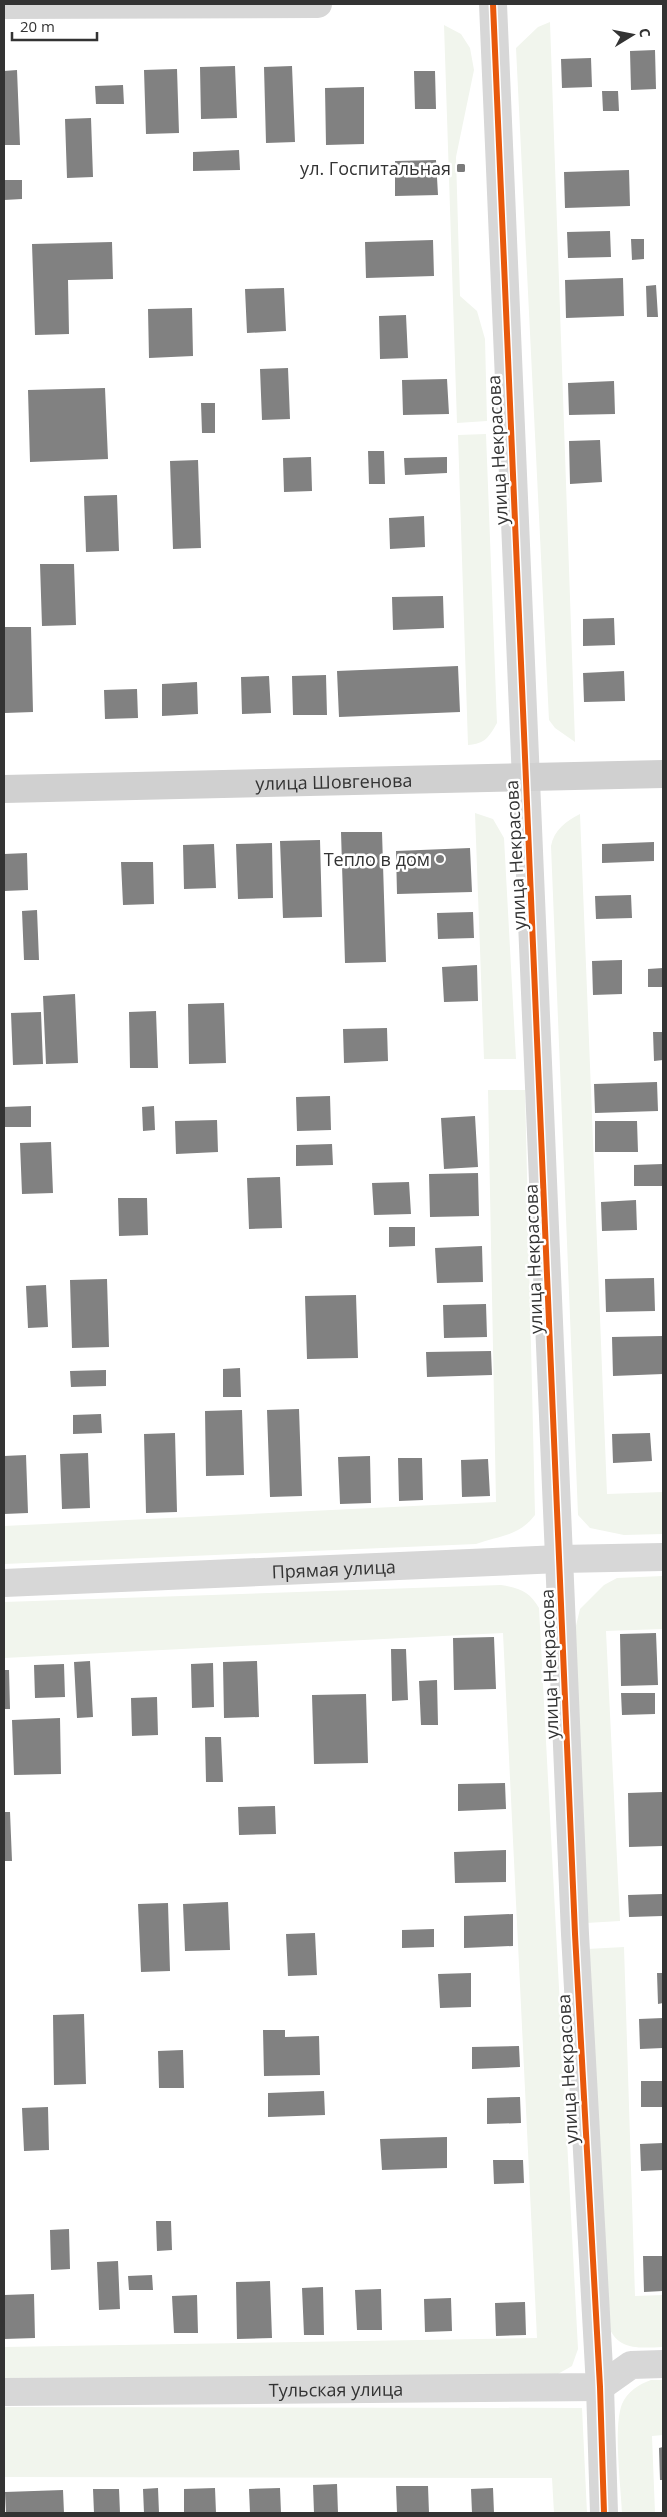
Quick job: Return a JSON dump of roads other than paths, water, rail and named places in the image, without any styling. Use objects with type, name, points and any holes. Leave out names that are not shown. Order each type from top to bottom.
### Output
[{"type":"main road","name":"улица Шовгенова","points":[[4,789],[663,774]]},
{"type":"street","points":[[4,5],[318,4]]},
{"type":"street","name":"улица Некрасова","points":[[492,4],[527,777],[575,1934],[600,2387],[604,2513]]},
{"type":"street","name":"Прямая улица","points":[[4,1583],[560,1559],[663,1557]]},
{"type":"street","points":[[600,2387],[631,2365],[663,2364]]},
{"type":"street","name":"Тульская улица","points":[[4,2392],[600,2387]]},
{"type":"place","name":"ул. Госпитальная","points":[[461,168]]},
{"type":"place","name":"Тепло в дом","points":[[440,859]]}]
